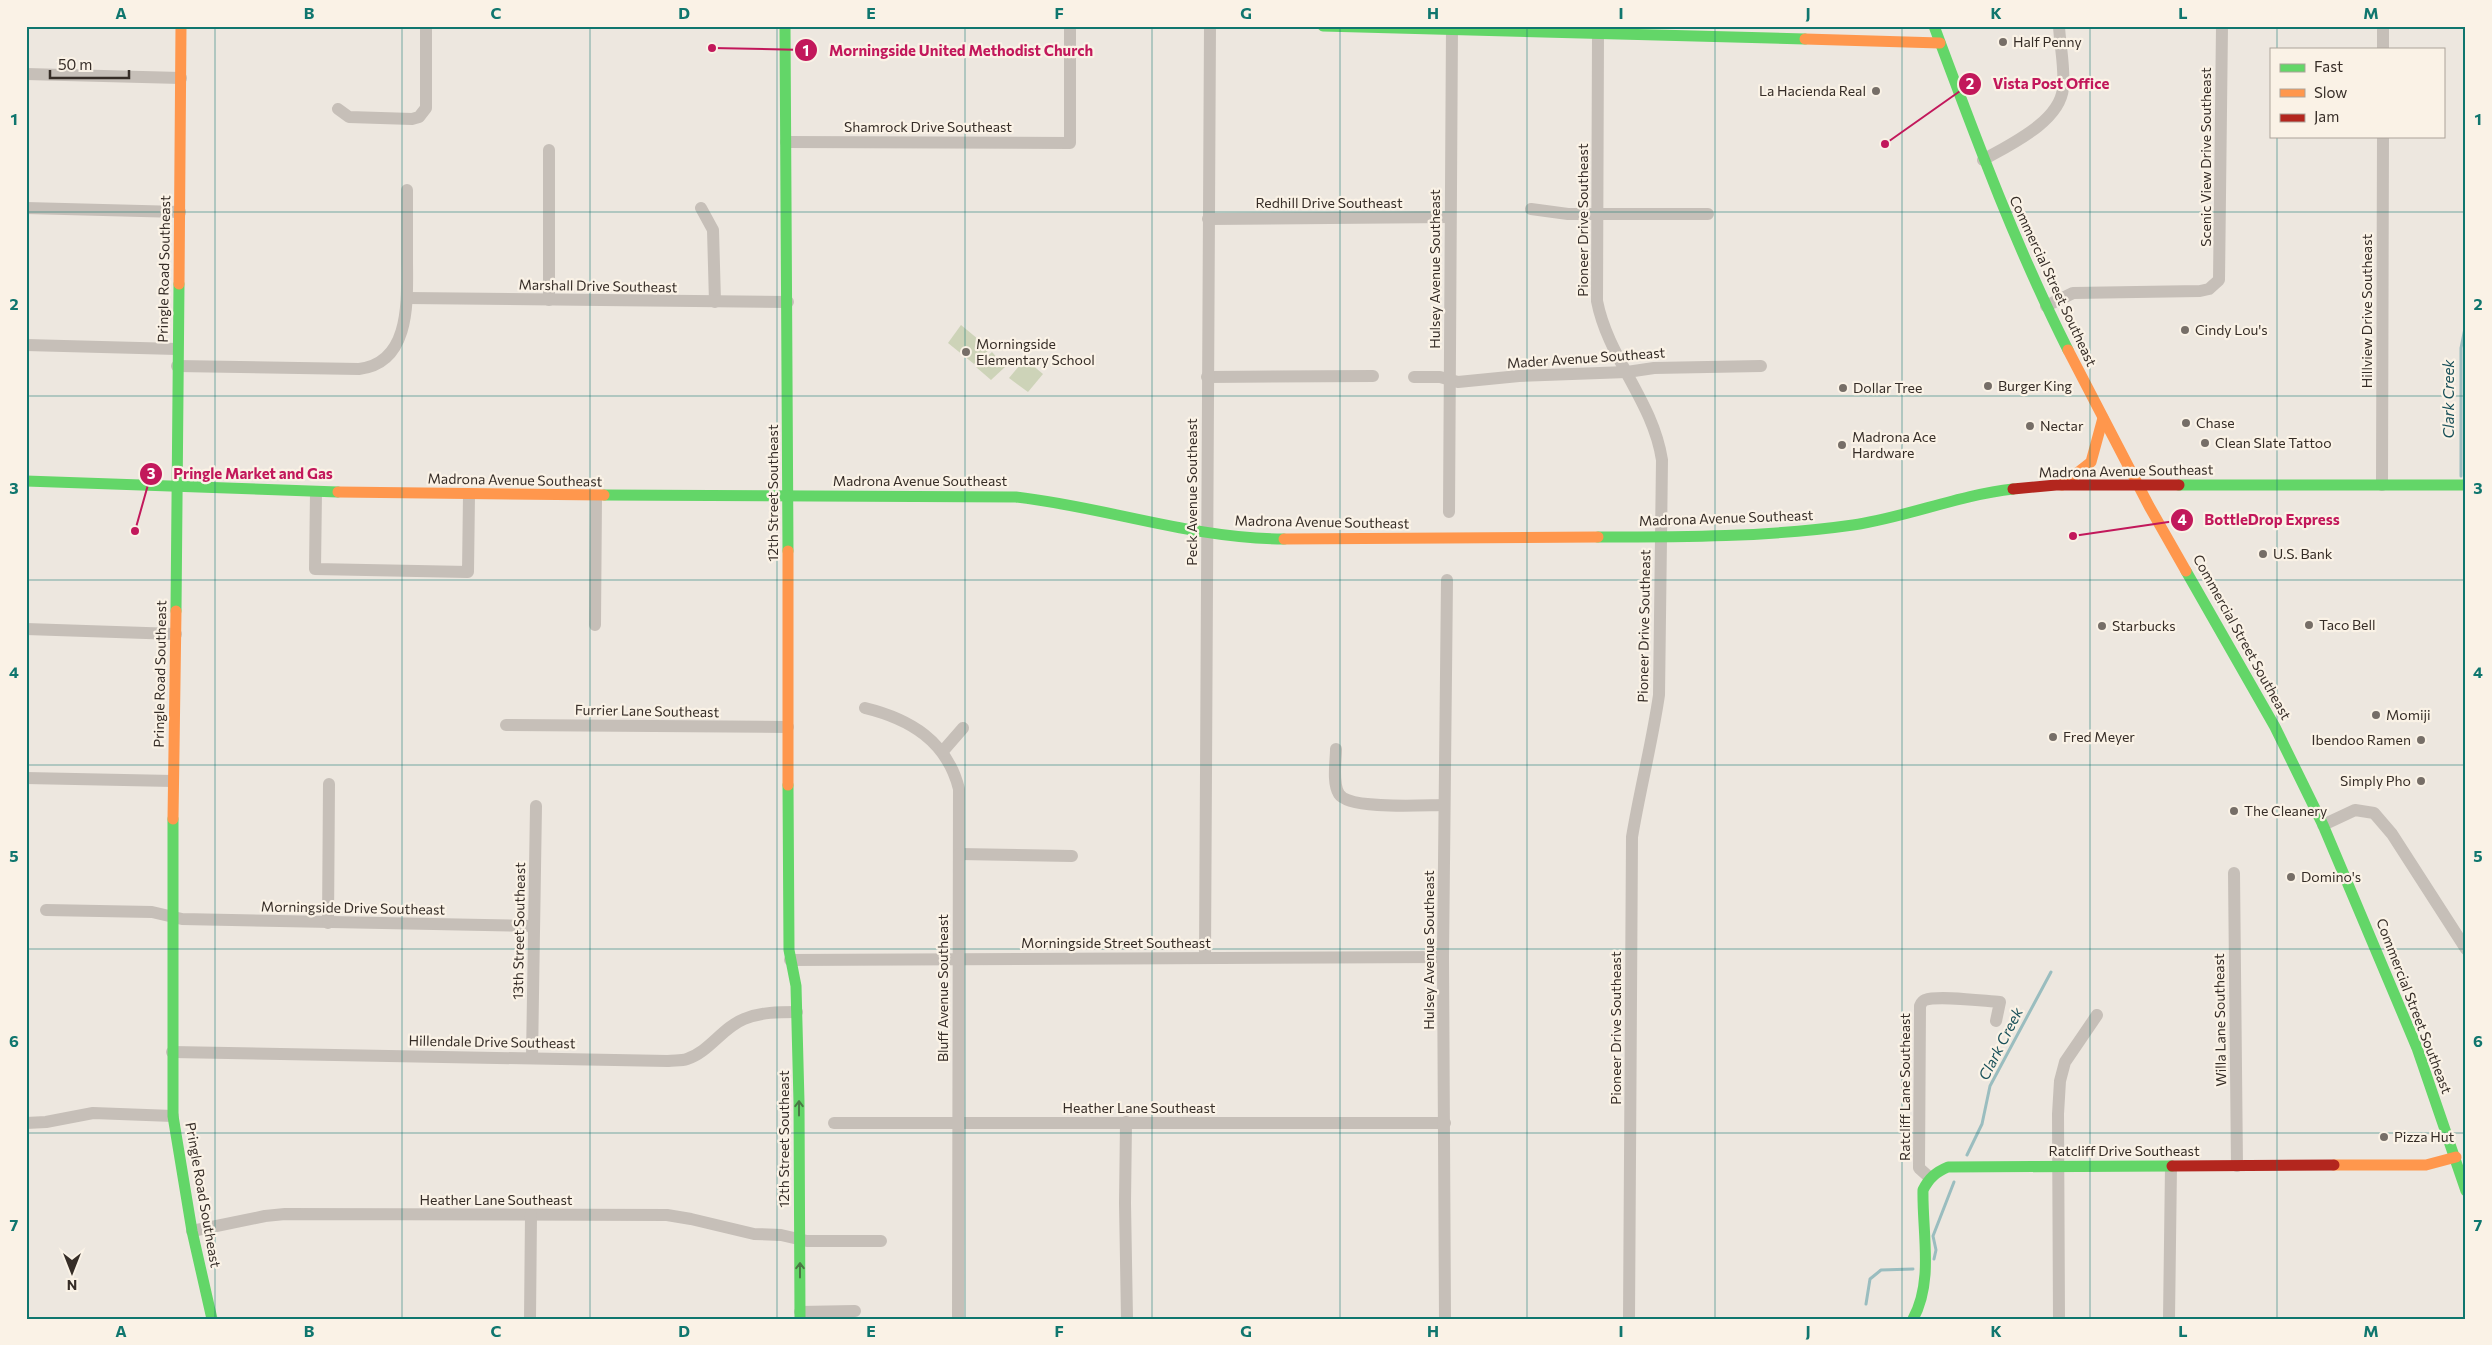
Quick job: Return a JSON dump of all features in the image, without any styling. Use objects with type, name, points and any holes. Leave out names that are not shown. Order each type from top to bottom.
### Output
[{"type":"main road","name":"Pringle Road Southeast","points":[[181,26],[172,916],[173,1116],[192,1231],[212,1319]]},
{"type":"main road","name":"12th Street Southeast","points":[[785,26],[788,302],[790,960],[785,986],[792,1012],[796,1317]]},
{"type":"main road","points":[[1323,26],[1452,28],[1598,35],[1745,32],[1940,43]]},
{"type":"main road","name":"Commercial Street Southeast","points":[[1934,26],[1982,160],[2046,306],[2138,485],[2275,727],[2323,825],[2461,1155],[2466,1191]]},
{"type":"main road","points":[[2062,485],[2091,462],[2102,418]]},
{"type":"main road","name":"Madrona Avenue Southeast","points":[[26,481],[316,492],[470,495],[978,496],[1034,498],[1207,533],[1244,538],[1275,539],[1661,537],[1790,532],[1836,528],[1892,518],[1968,498],[2032,487],[2062,485],[2466,485]]},
{"type":"main road","name":"Ratcliff Drive Southeast","points":[[1929,1177],[1948,1167],[2426,1165],[2461,1155]]},
{"type":"main road","points":[[1913,1319],[1918,1313],[1923,1294],[1922,1204],[1923,1190],[1929,1177]]},
{"type":"street","points":[[338,109],[353,117],[412,119],[423,113],[426,108],[426,26]]},
{"type":"street","name":"Shamrock Drive Southeast","points":[[786,142],[1070,143],[1070,26]]},
{"type":"street","name":"Peck Avenue Southeast","points":[[1205,958],[1210,26]]},
{"type":"street","points":[[1982,160],[2038,127],[2056,108],[2063,90],[2059,26]]},
{"type":"street","name":"Scenic View Drive Southeast","points":[[2046,306],[2073,293],[2200,291],[2215,285],[2219,280],[2221,270],[2222,26]]},
{"type":"street","points":[[2383,26],[2383,48]]},
{"type":"street","name":"Hulsey Avenue Southeast","points":[[1448,512],[1452,28]]},
{"type":"street","name":"Pioneer Drive Southeast","points":[[1598,35],[1597,301],[1612,347],[1649,415],[1659,442],[1662,460],[1659,695],[1654,733],[1640,783],[1632,837],[1629,1319]]},
{"type":"street","points":[[26,74],[181,78]]},
{"type":"street","name":"Hillview Drive Southeast","points":[[2382,138],[2382,485]]},
{"type":"street","points":[[548,150],[549,300]]},
{"type":"street","points":[[177,366],[359,369],[368,368],[384,360],[397,343],[406,316],[407,190]]},
{"type":"street","points":[[26,208],[180,212]]},
{"type":"street","points":[[701,208],[713,230],[714,302]]},
{"type":"street","points":[[1531,209],[1568,214],[1708,214]]},
{"type":"street","name":"Redhill Drive Southeast","points":[[1208,219],[1450,217]]},
{"type":"street","name":"Marshall Drive Southeast","points":[[407,298],[788,302]]},
{"type":"street","points":[[26,345],[177,349]]},
{"type":"street","name":"Mader Avenue Southeast","points":[[1414,377],[1440,376],[1450,380],[1478,382],[1519,376],[1627,372],[1654,368],[1761,366]]},
{"type":"street","points":[[1207,377],[1373,376]]},
{"type":"street","points":[[316,492],[315,569],[458,572],[468,572],[470,495]]},
{"type":"street","points":[[595,625],[596,496]]},
{"type":"street","name":"Hulsey Avenue Southeast","points":[[1445,1319],[1443,957],[1447,580]]},
{"type":"street","points":[[26,629],[176,634]]},
{"type":"street","name":"Bluff Avenue Southeast","points":[[864,708],[887,714],[911,725],[943,751],[955,775],[959,789],[958,1319]]},
{"type":"street","name":"Furrier Lane Southeast","points":[[506,724],[788,727]]},
{"type":"street","points":[[943,751],[963,728]]},
{"type":"street","points":[[1336,749],[1336,783],[1339,794],[1346,800],[1362,805],[1444,805]]},
{"type":"street","points":[[26,778],[173,782]]},
{"type":"street","points":[[328,923],[329,784]]},
{"type":"street","name":"13th Street Southeast","points":[[532,1058],[536,806]]},
{"type":"street","points":[[2323,825],[2355,810],[2374,813],[2392,834],[2466,949]]},
{"type":"street","points":[[959,854],[1072,856]]},
{"type":"street","name":"Willa Lane Southeast","points":[[2234,873],[2237,1166]]},
{"type":"street","name":"Morningside Drive Southeast","points":[[46,910],[152,912],[182,919],[534,926]]},
{"type":"street","name":"Morningside Street Southeast","points":[[790,960],[1443,957]]},
{"type":"street","name":"Ratcliff Lane Southeast","points":[[1929,1177],[1919,1168],[1920,1006],[1922,1002],[1928,1000],[1958,999],[2000,1002],[1996,1021]]},
{"type":"street","name":"Hillendale Drive Southeast","points":[[172,1052],[685,1060],[694,1056],[729,1027],[742,1019],[769,1012],[792,1012]]},
{"type":"street","points":[[2059,1319],[2058,1114],[2066,1062],[2097,1015]]},
{"type":"street","points":[[26,1123],[46,1122],[93,1113],[173,1116]]},
{"type":"street","points":[[1126,1122],[1125,1203],[1128,1319]]},
{"type":"street","name":"Heather Lane Southeast","points":[[834,1123],[1445,1124]]},
{"type":"street","points":[[2169,1319],[2171,1166]]},
{"type":"street","name":"Heather Lane Southeast","points":[[192,1231],[258,1217],[285,1214],[667,1215],[754,1234],[794,1238],[881,1241]]},
{"type":"street","points":[[530,1319],[531,1215]]},
{"type":"street","points":[[796,1317],[855,1311]]},
{"type":"green space","points":[[961,325],[990,349],[974,364],[948,343]]},
{"type":"green space","points":[[992,352],[1005,367],[991,380],[976,367]]},
{"type":"green space","points":[[1025,359],[1043,374],[1028,392],[1009,378]]},
{"type":"waterway","name":"Clark Creek","points":[[2461,476],[2461,348],[2466,323]]},
{"type":"waterway","name":"Clark Creek","points":[[1967,1155],[1982,1124],[1990,1086],[2051,972]]},
{"type":"waterway","name":"Clark Creek","points":[[1934,1259],[1936,1250],[1933,1236],[1954,1182]]},
{"type":"waterway","name":"Clark Creek","points":[[1866,1304],[1870,1279],[1881,1270],[1913,1269]]},
{"type":"traffic: fast","points":[[785,26],[788,551]]},
{"type":"traffic: fast","points":[[1323,26],[1805,39]]},
{"type":"traffic: fast","points":[[1934,26],[1980,149],[2013,230],[2030,271],[2068,350]]},
{"type":"traffic: fast","points":[[176,611],[179,284]]},
{"type":"traffic: fast","points":[[26,481],[338,492]]},
{"type":"traffic: fast","points":[[2179,485],[2466,485]]},
{"type":"traffic: fast","points":[[1598,537],[1726,536],[1821,529],[1893,517],[1973,496],[2013,489]]},
{"type":"traffic: fast","points":[[604,495],[1016,497],[1216,534],[1284,539]]},
{"type":"traffic: fast","points":[[2186,571],[2275,727],[2323,825],[2417,1048],[2466,1191]]},
{"type":"traffic: fast","points":[[788,785],[789,950],[796,986],[799,1102],[800,1319]]},
{"type":"traffic: fast","points":[[173,819],[173,1116],[192,1231],[212,1319]]},
{"type":"traffic: fast","points":[[1913,1319],[1923,1289],[1925,1273],[1923,1190],[1930,1179],[1940,1171],[1948,1167],[2172,1166]]},
{"type":"traffic: slow","points":[[179,284],[181,26]]},
{"type":"traffic: slow","points":[[1805,39],[1940,43]]},
{"type":"traffic: slow","points":[[2068,350],[2149,506],[2186,571]]},
{"type":"traffic: slow","points":[[2062,485],[2091,462],[2103,418]]},
{"type":"traffic: slow","points":[[338,492],[604,495]]},
{"type":"traffic: slow","points":[[1284,539],[1598,537]]},
{"type":"traffic: slow","points":[[788,551],[788,785]]},
{"type":"traffic: slow","points":[[173,819],[176,611]]},
{"type":"traffic: slow","points":[[2334,1165],[2426,1165],[2456,1157]]},
{"type":"traffic: jam","points":[[2013,489],[2056,485],[2179,485]]},
{"type":"traffic: jam","points":[[2172,1166],[2334,1165]]},
{"type":"place","name":"Half Penny","points":[[2003,42]]},
{"type":"place","name":"Morningside United Methodist Church","points":[[712,48]]},
{"type":"place","name":"La Hacienda Real","points":[[1876,91]]},
{"type":"place","name":"Vista Post Office","points":[[1885,144]]},
{"type":"place","name":"Cindy Lou's","points":[[2185,330]]},
{"type":"place","name":"Morningside Elementary School","points":[[966,352]]},
{"type":"place","name":"Burger King","points":[[1988,386]]},
{"type":"place","name":"Dollar Tree","points":[[1843,388]]},
{"type":"place","name":"Chase","points":[[2186,423]]},
{"type":"place","name":"Nectar","points":[[2030,426]]},
{"type":"place","name":"Clean Slate Tattoo","points":[[2205,443]]},
{"type":"place","name":"Madrona Ace Hardware","points":[[1842,445]]},
{"type":"place","name":"Pringle Market and Gas","points":[[135,531]]},
{"type":"place","name":"BottleDrop Express","points":[[2073,536]]},
{"type":"place","name":"U.S. Bank","points":[[2263,554]]},
{"type":"place","name":"Taco Bell","points":[[2309,625]]},
{"type":"place","name":"Starbucks","points":[[2102,626]]},
{"type":"place","name":"Momiji","points":[[2376,715]]},
{"type":"place","name":"Fred Meyer","points":[[2053,737]]},
{"type":"place","name":"Ibendoo Ramen","points":[[2421,740]]},
{"type":"place","name":"Simply Pho","points":[[2421,781]]},
{"type":"place","name":"The Cleanery","points":[[2234,811]]},
{"type":"place","name":"Domino's","points":[[2291,877]]},
{"type":"place","name":"Pizza Hut","points":[[2384,1137]]}]
